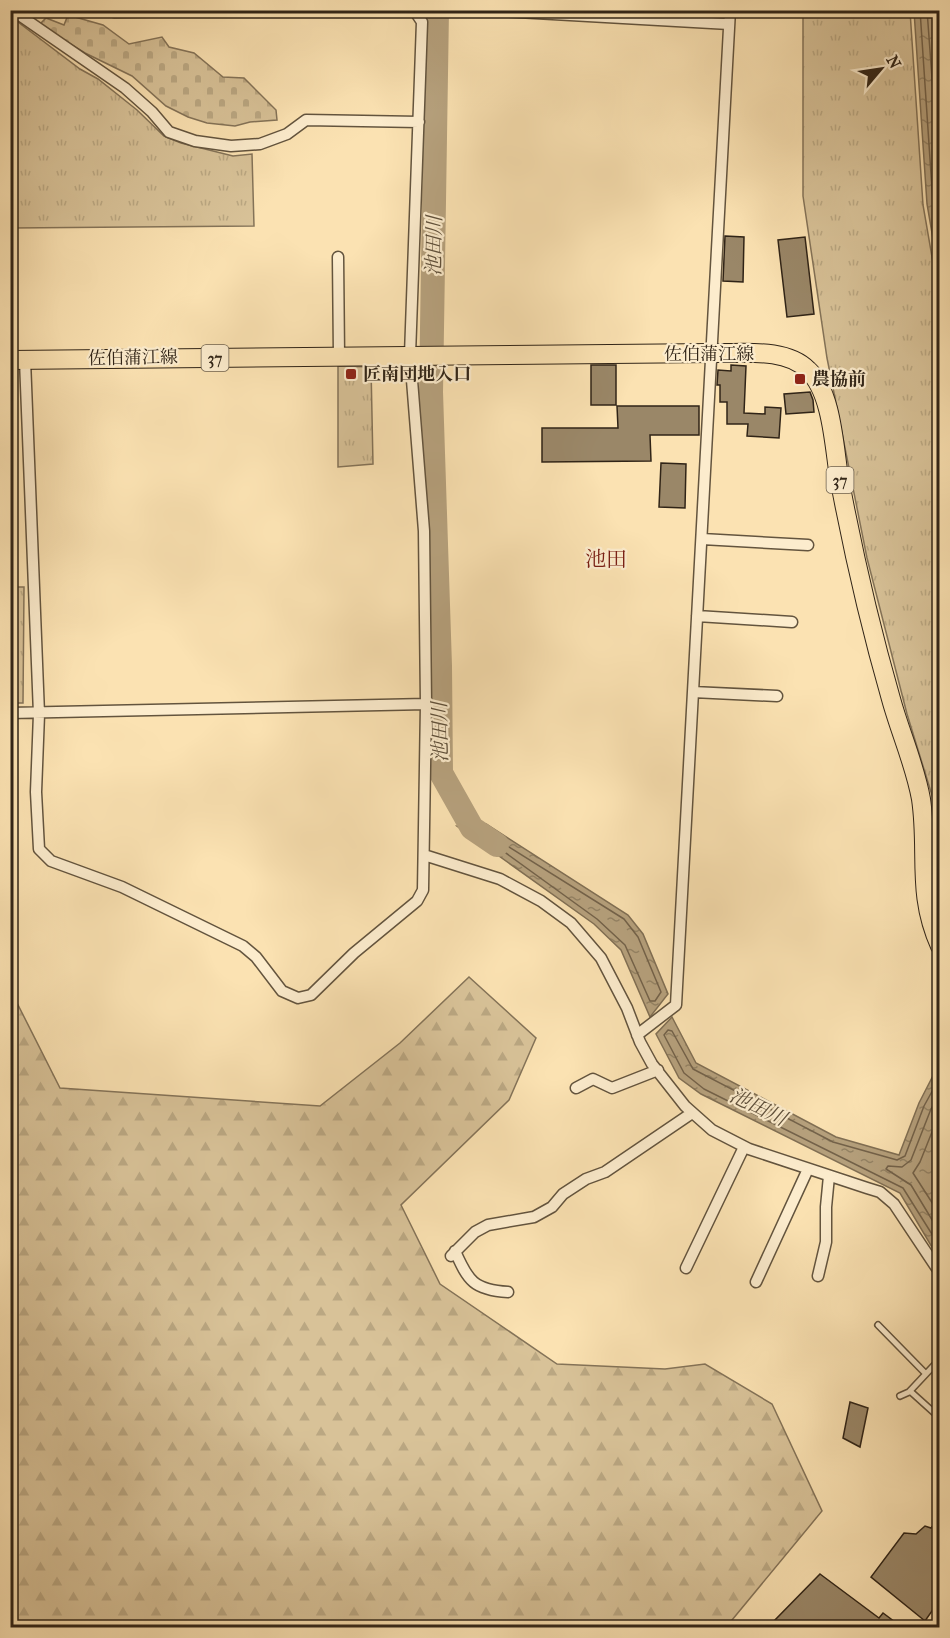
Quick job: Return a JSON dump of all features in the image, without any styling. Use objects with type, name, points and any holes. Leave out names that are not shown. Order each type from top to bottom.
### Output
[{"type":"main road","name":"佐伯蒲江線","points":[[18,360],[712,353],[767,354],[788,357],[808,369],[822,392],[859,573],[891,699],[917,780],[923,816],[925,896],[932,930],[939,946]]},
{"type":"street","points":[[12,10],[125,88],[152,112],[169,132],[195,141],[231,146],[260,144],[287,134],[306,120],[419,122]]},
{"type":"street","points":[[110,10],[262,10]]},
{"type":"street","points":[[18,360],[39,714],[36,792],[39,849],[51,861],[122,887],[243,946],[256,957],[282,991],[298,998],[311,995],[354,953],[417,901],[423,890],[426,704],[424,531],[415,355],[422,22],[414,10]]},
{"type":"street","points":[[482,10],[729,24]]},
{"type":"street","points":[[637,1034],[676,1005],[730,10]]},
{"type":"street","points":[[338,257],[339,356]]},
{"type":"street","points":[[702,538],[808,545]]},
{"type":"street","points":[[698,616],[792,622]]},
{"type":"street","points":[[693,692],[777,696]]},
{"type":"street","points":[[10,713],[426,704]]},
{"type":"street","points":[[424,855],[500,879],[541,901],[571,923],[601,958],[652,1064],[692,1113],[712,1130],[744,1147],[880,1192],[891,1199],[939,1273]]},
{"type":"street","points":[[576,1088],[593,1079],[612,1088],[658,1070]]},
{"type":"street","points":[[508,1292],[492,1291],[480,1286],[465,1274],[453,1253],[475,1232],[488,1225],[534,1217],[552,1207],[563,1194],[586,1179],[605,1172],[692,1113]]},
{"type":"street","points":[[686,1268],[744,1147]]},
{"type":"street","points":[[756,1282],[808,1169]]},
{"type":"street","points":[[818,1276],[826,1242],[829,1176]]},
{"type":"lane","points":[[878,1325],[926,1374]]},
{"type":"lane","points":[[900,1396],[910,1391],[939,1359]]},
{"type":"lane","points":[[910,1391],[939,1418]]},
{"type":"green space","points":[[803,11],[910,11],[923,205],[940,303],[939,818],[907,714],[867,558],[827,358],[803,196]]},
{"type":"green space","points":[[68,15],[103,25],[129,44],[162,37],[169,47],[194,53],[223,77],[244,78],[276,110],[277,120],[250,122],[235,126],[207,123],[166,106],[132,76],[85,53],[39,25],[46,18],[64,25]]},
{"type":"green space","points":[[10,16],[80,69],[98,79],[137,110],[164,136],[181,143],[233,156],[252,154],[254,226],[11,228]]},
{"type":"green space","points":[[338,366],[371,367],[373,464],[338,467]]},
{"type":"green space","points":[[11,587],[24,587],[23,703],[11,703]]},
{"type":"green space","points":[[469,977],[536,1038],[509,1100],[401,1205],[440,1284],[557,1364],[665,1369],[705,1364],[772,1404],[822,1511],[732,1620],[738,1627],[11,1627],[11,991],[60,1088],[320,1106],[400,1043]]},
{"type":"water","points":[[914,11],[939,11],[939,274],[927,204]]},
{"type":"water","points":[[486,824],[628,915],[643,934],[668,994],[650,1017],[621,950],[594,924],[457,826]]},
{"type":"water","points":[[672,1017],[696,1063],[836,1137],[899,1155],[919,1103],[939,1064],[939,1259],[900,1193],[701,1094],[679,1078],[656,1034]]},
{"type":"building","points":[[725,236],[744,237],[743,282],[723,281]]},
{"type":"building","points":[[805,237],[814,314],[787,317],[778,240]]},
{"type":"building","points":[[591,365],[616,365],[616,405],[591,405]]},
{"type":"building","points":[[731,365],[746,366],[744,413],[765,414],[765,407],[781,408],[779,438],[747,436],[748,424],[727,424],[727,402],[720,402],[720,385],[717,385],[718,370],[731,371]]},
{"type":"building","points":[[810,392],[814,412],[786,414],[784,394]]},
{"type":"building","points":[[617,406],[699,406],[699,435],[650,435],[651,461],[542,462],[542,428],[618,428]]},
{"type":"building","points":[[661,463],[686,464],[685,508],[659,507]]},
{"type":"building","points":[[850,1402],[868,1408],[860,1447],[843,1438]]},
{"type":"building","points":[[939,1518],[939,1601],[925,1621],[871,1577],[904,1533],[916,1534],[925,1526],[931,1528]]},
{"type":"building","points":[[820,1574],[879,1618],[883,1613],[903,1628],[780,1628],[773,1622]]},
{"type":"waterway","name":"池田川","points":[[437,10],[431,392],[440,666],[441,773],[472,828],[497,845]]},
{"type":"place","name":"匠南団地入口","points":[[351,374]]},
{"type":"place","name":"農協前","points":[[800,379]]},
{"type":"district","name":"池田","points":[[606,559]]}]
